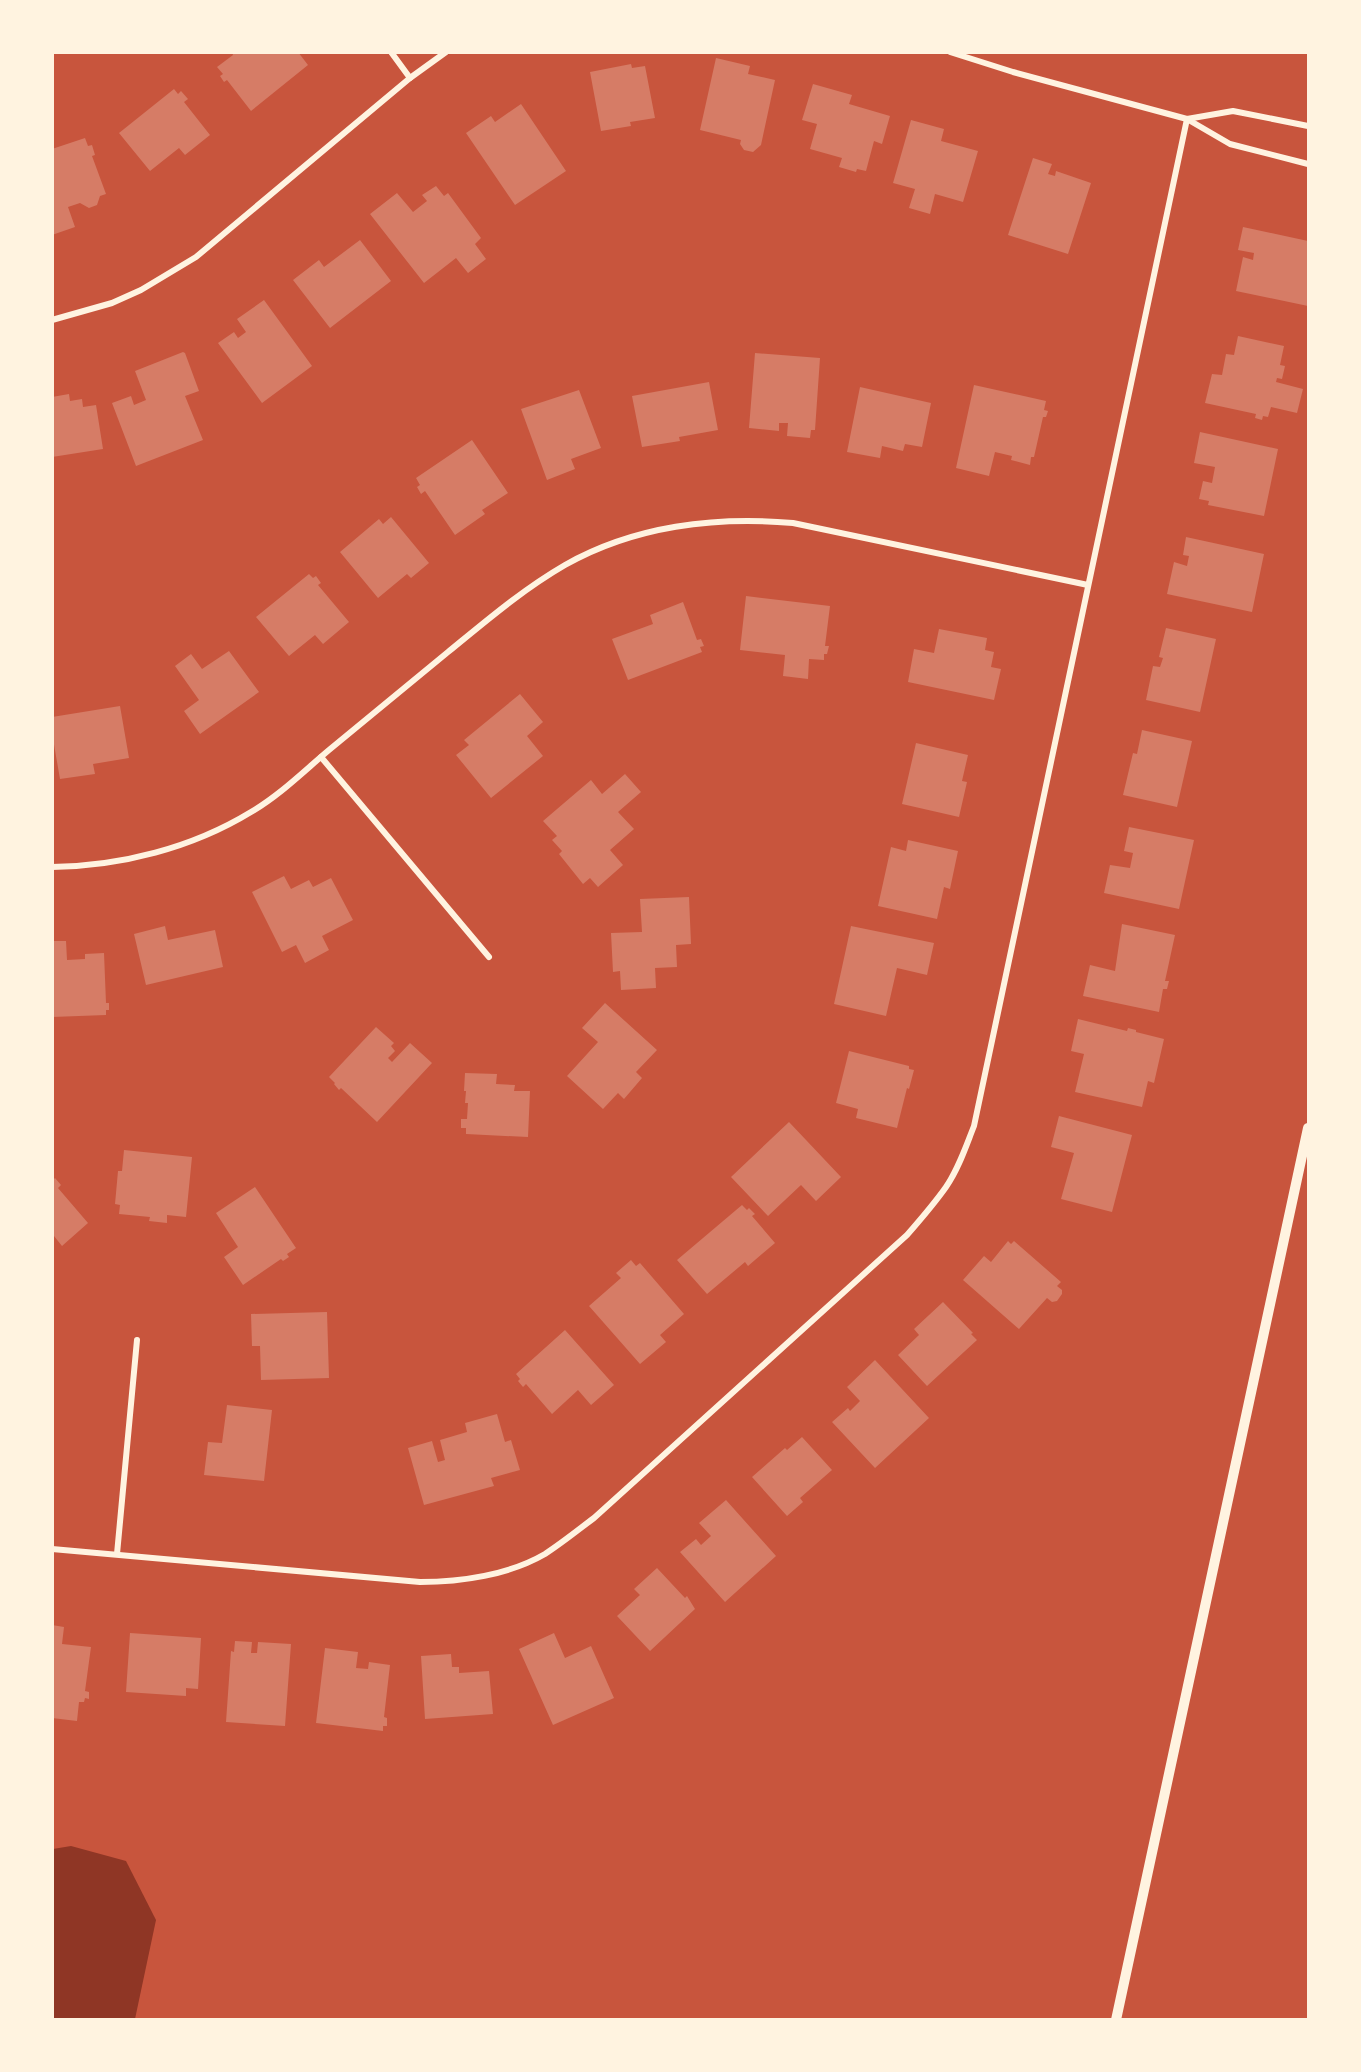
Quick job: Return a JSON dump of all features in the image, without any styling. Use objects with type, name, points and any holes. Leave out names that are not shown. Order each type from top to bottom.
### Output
[{"type":"street","points":[[391,52],[410,78]]},
{"type":"street","points":[[52,320],[112,303],[141,290],[196,257],[410,78],[446,52]]},
{"type":"street","points":[[950,52],[1013,72],[1187,119],[1230,144],[1308,164]]},
{"type":"street","points":[[1187,119],[1233,111],[1308,126]]},
{"type":"street","points":[[52,1549],[420,1582],[451,1581],[484,1576],[514,1567],[544,1555],[594,1518],[907,1234],[934,1204],[966,1149],[980,1101],[1187,119]]},
{"type":"street","points":[[52,867],[84,866],[166,850],[230,824],[251,812],[321,757],[499,609],[537,581],[579,558],[637,535],[667,528],[726,521],[793,522],[1088,585]]},
{"type":"street","points":[[321,757],[489,957]]},
{"type":"street","points":[[1116,2019],[1308,1128]]},
{"type":"street","points":[[117,1554],[137,1340]]},
{"type":"shaded area","points":[[71,1846],[126,1861],[156,1920],[135,2019],[53,2019],[53,1849]]},
{"type":"building","points":[[232,52],[298,52],[308,65],[251,111],[227,80],[224,82],[220,76],[223,74],[217,67],[233,55]]},
{"type":"building","points":[[716,58],[750,66],[748,74],[775,80],[761,145],[753,152],[744,150],[740,144],[741,140],[700,130]]},
{"type":"building","points":[[631,64],[632,68],[645,66],[655,118],[630,122],[631,126],[601,131],[590,72]]},
{"type":"building","points":[[813,84],[852,95],[849,104],[890,116],[882,144],[874,141],[866,171],[857,169],[856,172],[839,167],[842,158],[810,149],[817,124],[802,120]]},
{"type":"building","points":[[174,89],[178,94],[181,91],[188,99],[184,102],[210,135],[185,155],[179,148],[150,171],[119,133]]},
{"type":"building","points":[[521,104],[566,171],[515,205],[466,133],[491,116],[495,122]]},
{"type":"building","points":[[911,120],[944,129],[941,141],[978,151],[963,202],[935,194],[930,214],[909,208],[915,189],[893,183]]},
{"type":"building","points":[[85,138],[88,146],[92,145],[95,155],[92,156],[106,194],[100,196],[97,205],[89,208],[80,203],[68,207],[75,227],[52,235],[52,149]]},
{"type":"building","points":[[1033,158],[1052,164],[1048,174],[1055,176],[1056,171],[1091,183],[1068,254],[1008,235]]},
{"type":"building","points":[[436,186],[444,196],[448,193],[481,238],[475,244],[486,259],[468,273],[456,258],[424,283],[370,214],[397,193],[413,212],[427,201],[422,195]]},
{"type":"building","points":[[1243,227],[1308,241],[1308,306],[1236,291],[1243,257],[1253,260],[1254,253],[1238,250]]},
{"type":"building","points":[[360,240],[391,281],[330,328],[293,280],[319,260],[324,267]]},
{"type":"building","points":[[264,300],[312,366],[262,403],[218,343],[234,332],[238,338],[246,332],[237,319]]},
{"type":"building","points":[[1238,336],[1284,346],[1280,365],[1285,366],[1282,379],[1277,378],[1276,382],[1303,389],[1297,413],[1271,407],[1268,417],[1263,416],[1262,420],[1255,418],[1256,414],[1205,403],[1212,374],[1222,375],[1226,354],[1234,355]]},
{"type":"building","points":[[183,352],[199,391],[185,396],[203,440],[136,466],[112,403],[131,396],[134,405],[146,400],[135,371]]},
{"type":"building","points":[[755,353],[820,358],[815,430],[811,430],[810,438],[787,436],[788,423],[779,423],[779,431],[749,428]]},
{"type":"building","points":[[709,382],[718,430],[679,437],[680,441],[642,447],[632,396]]},
{"type":"building","points":[[974,385],[1046,401],[1044,410],[1048,411],[1046,417],[1043,417],[1030,465],[1011,460],[1012,456],[995,452],[989,476],[956,468]]},
{"type":"building","points":[[860,387],[931,403],[922,447],[905,444],[903,451],[882,446],[880,458],[847,452]]},
{"type":"building","points":[[579,390],[601,448],[571,459],[575,469],[547,480],[521,409]]},
{"type":"building","points":[[69,394],[70,401],[82,399],[83,407],[96,405],[103,449],[52,457],[52,397]]},
{"type":"building","points":[[1200,432],[1278,449],[1264,516],[1208,505],[1209,501],[1199,499],[1203,481],[1212,483],[1215,467],[1194,463]]},
{"type":"building","points":[[472,440],[508,493],[482,510],[485,514],[455,535],[425,491],[421,494],[416,478]]},
{"type":"building","points":[[391,517],[429,563],[411,578],[407,574],[378,598],[340,552],[379,519],[383,524]]},
{"type":"building","points":[[1186,537],[1264,554],[1252,612],[1167,594],[1174,562],[1187,566],[1189,556],[1183,555]]},
{"type":"building","points":[[309,574],[313,578],[316,576],[321,583],[318,585],[349,622],[323,644],[315,635],[289,656],[256,617]]},
{"type":"building","points":[[746,596],[830,606],[825,646],[829,646],[827,654],[824,654],[824,660],[809,659],[808,679],[783,676],[785,655],[740,650]]},
{"type":"building","points":[[683,602],[697,640],[701,639],[704,646],[700,647],[702,652],[628,680],[612,639],[653,624],[650,615]]},
{"type":"building","points":[[1166,628],[1216,639],[1200,712],[1146,700],[1153,666],[1160,667],[1163,658],[1159,657]]},
{"type":"building","points":[[939,629],[987,638],[985,650],[994,652],[991,667],[1001,669],[994,700],[908,682],[914,649],[934,653]]},
{"type":"building","points":[[229,651],[259,692],[200,734],[184,711],[199,700],[175,666],[191,654],[202,669]]},
{"type":"building","points":[[520,694],[543,722],[527,736],[543,756],[491,798],[456,755],[469,745],[464,740]]},
{"type":"building","points":[[120,706],[129,758],[93,764],[95,774],[60,779],[52,733],[52,717]]},
{"type":"building","points":[[1142,730],[1192,741],[1177,807],[1123,795],[1133,753],[1137,754]]},
{"type":"building","points":[[916,743],[968,755],[962,781],[967,782],[959,817],[902,804]]},
{"type":"building","points":[[625,774],[641,792],[618,812],[634,829],[610,850],[623,865],[598,887],[590,878],[583,884],[559,854],[562,851],[552,840],[557,836],[543,821],[591,780],[602,794]]},
{"type":"building","points":[[1129,827],[1194,840],[1179,909],[1104,893],[1110,865],[1130,868],[1133,853],[1124,851]]},
{"type":"building","points":[[908,840],[958,851],[950,889],[944,887],[937,919],[878,906],[891,847],[906,851]]},
{"type":"building","points":[[284,876],[291,889],[309,880],[313,887],[331,878],[353,920],[322,936],[329,950],[305,963],[296,945],[282,952],[252,892]]},
{"type":"building","points":[[689,897],[691,944],[676,945],[677,967],[655,968],[656,988],[621,990],[620,971],[613,972],[611,933],[642,932],[640,899]]},
{"type":"building","points":[[1122,924],[1175,935],[1165,981],[1169,981],[1167,989],[1163,989],[1159,1012],[1083,996],[1090,965],[1115,971]]},
{"type":"building","points":[[165,926],[168,940],[215,930],[223,967],[146,985],[134,934]]},
{"type":"building","points":[[851,926],[934,943],[927,975],[897,968],[886,1016],[834,1004]]},
{"type":"building","points":[[52,941],[66,941],[67,960],[85,959],[85,954],[104,953],[106,1003],[109,1003],[106,1015],[52,1017]]},
{"type":"building","points":[[605,1003],[657,1050],[636,1072],[642,1078],[624,1099],[618,1093],[603,1109],[567,1076],[598,1042],[582,1028]]},
{"type":"building","points":[[1078,1019],[1127,1031],[1128,1028],[1164,1039],[1154,1083],[1148,1081],[1142,1107],[1075,1092],[1084,1054],[1071,1051]]},
{"type":"building","points":[[376,1027],[394,1043],[391,1046],[395,1051],[388,1058],[392,1062],[410,1043],[432,1063],[377,1122],[341,1088],[339,1090],[329,1077]]},
{"type":"building","points":[[849,1051],[909,1066],[909,1069],[914,1070],[897,1128],[856,1118],[858,1109],[836,1103]]},
{"type":"building","points":[[465,1073],[497,1074],[496,1084],[515,1085],[514,1091],[530,1091],[528,1137],[466,1134],[466,1128],[461,1128],[461,1119],[467,1119]]},
{"type":"building","points":[[1059,1116],[1132,1135],[1112,1212],[1061,1199],[1074,1153],[1051,1147]]},
{"type":"building","points":[[789,1122],[841,1177],[816,1201],[801,1185],[768,1216],[731,1177]]},
{"type":"building","points":[[124,1150],[192,1157],[186,1217],[167,1215],[167,1223],[149,1221],[150,1217],[119,1214],[120,1205],[115,1204],[118,1171],[122,1171]]},
{"type":"building","points":[[55,1178],[61,1185],[58,1188],[88,1223],[62,1246],[54,1236],[52,1237],[52,1181]]},
{"type":"building","points":[[255,1187],[296,1248],[287,1254],[289,1257],[283,1261],[281,1259],[243,1285],[224,1257],[238,1247],[216,1213]]},
{"type":"building","points":[[742,1205],[755,1214],[752,1216],[775,1243],[748,1266],[745,1262],[707,1294],[677,1260]]},
{"type":"building","points":[[1008,1241],[1011,1244],[1014,1241],[1061,1282],[1057,1286],[1062,1290],[1057,1301],[1052,1302],[1047,1298],[1019,1329],[963,1280],[984,1256],[991,1262]]},
{"type":"building","points":[[631,1260],[636,1266],[640,1263],[684,1314],[660,1335],[666,1342],[640,1364],[589,1306],[621,1278],[616,1273]]},
{"type":"building","points":[[943,1302],[977,1340],[927,1386],[898,1355],[919,1335],[914,1329]]},
{"type":"building","points":[[327,1312],[329,1378],[261,1380],[260,1346],[252,1346],[251,1314]]},
{"type":"building","points":[[565,1330],[614,1385],[591,1405],[578,1390],[552,1414],[526,1384],[523,1387],[516,1374]]},
{"type":"building","points":[[875,1360],[929,1418],[875,1468],[832,1422],[848,1408],[850,1411],[860,1401],[847,1387]]},
{"type":"building","points":[[227,1405],[272,1410],[264,1481],[204,1475],[208,1442],[222,1443]]},
{"type":"building","points":[[497,1414],[505,1442],[511,1440],[520,1470],[491,1478],[494,1486],[424,1505],[408,1448],[432,1441],[438,1462],[445,1460],[440,1440],[467,1432],[465,1423]]},
{"type":"building","points":[[802,1437],[832,1470],[800,1498],[803,1502],[787,1516],[752,1477],[785,1448],[787,1450]]},
{"type":"building","points":[[726,1500],[776,1556],[725,1602],[680,1552],[696,1539],[701,1545],[711,1536],[699,1523]]},
{"type":"building","points":[[657,1568],[685,1598],[687,1596],[695,1609],[650,1651],[617,1616],[640,1595],[634,1589]]},
{"type":"building","points":[[52,1625],[64,1627],[62,1644],[91,1647],[85,1691],[89,1692],[89,1699],[85,1698],[84,1702],[79,1702],[77,1721],[52,1718]]},
{"type":"building","points":[[130,1633],[201,1638],[198,1689],[186,1688],[186,1696],[126,1692]]},
{"type":"building","points":[[554,1633],[565,1658],[591,1646],[614,1698],[553,1725],[519,1649]]},
{"type":"building","points":[[235,1641],[252,1642],[251,1653],[257,1653],[258,1642],[291,1644],[285,1726],[226,1722],[231,1651],[234,1652]]},
{"type":"building","points":[[325,1648],[358,1652],[356,1668],[368,1669],[369,1662],[390,1665],[384,1717],[387,1718],[387,1726],[383,1726],[383,1731],[316,1723]]},
{"type":"building","points":[[451,1654],[452,1667],[459,1667],[459,1673],[489,1671],[493,1714],[425,1719],[421,1656]]}]
